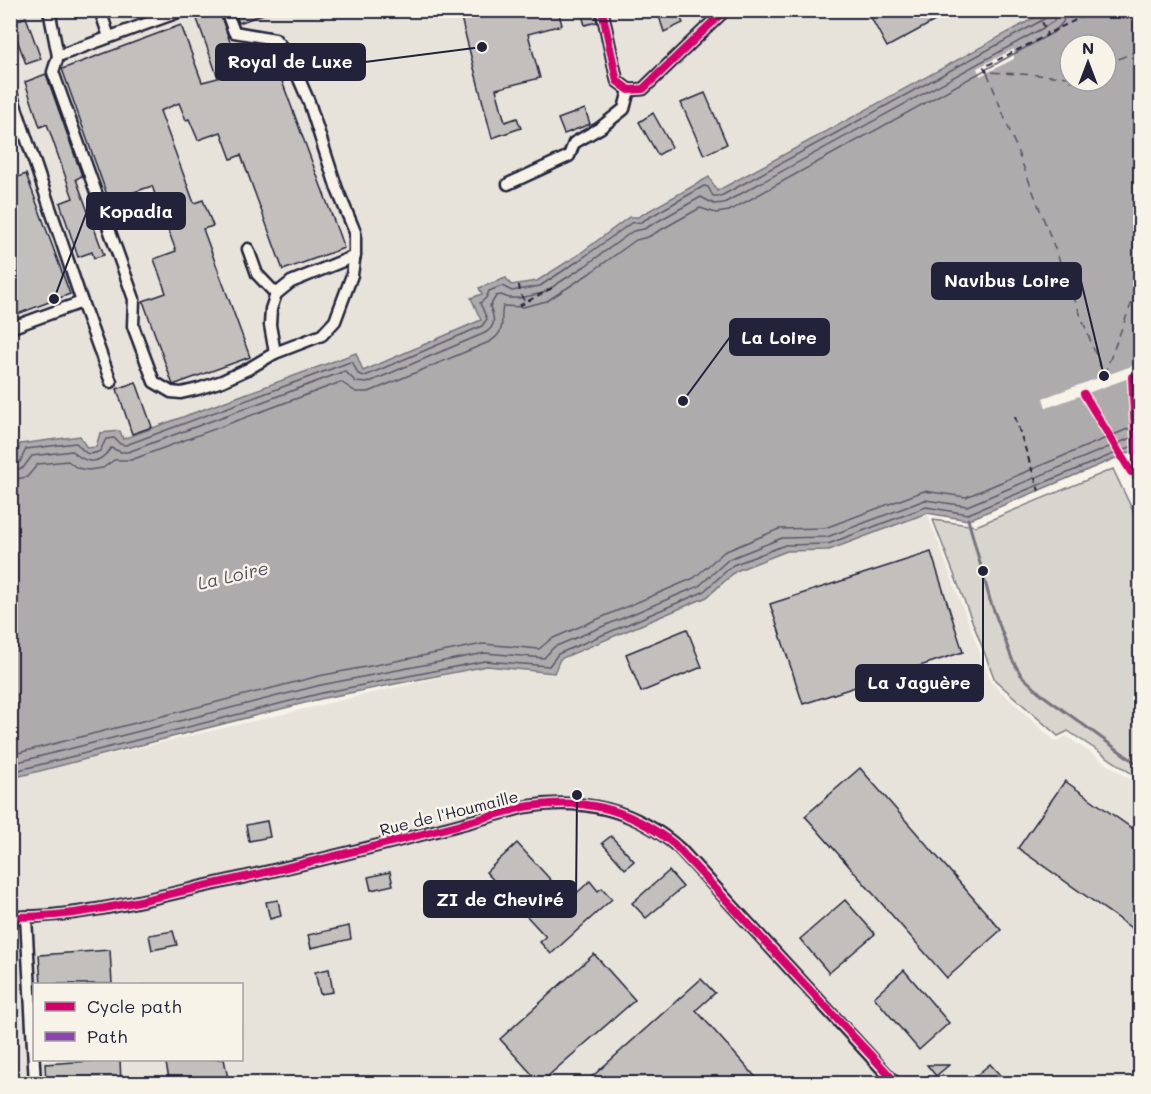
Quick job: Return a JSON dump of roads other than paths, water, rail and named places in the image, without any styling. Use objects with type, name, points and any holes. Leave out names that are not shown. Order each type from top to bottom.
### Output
[{"type":"street","points":[[49,10],[58,56],[53,72],[134,299],[133,326],[154,382],[171,392],[181,393],[198,390],[248,369],[275,353],[322,335],[335,321],[349,285],[355,256],[355,232],[337,189],[309,102],[289,56],[275,39],[234,32],[226,10]]},
{"type":"street","points":[[100,10],[109,37]]},
{"type":"street","points":[[58,56],[184,10]]},
{"type":"street","points":[[602,10],[617,81],[629,90],[643,89],[725,10]]},
{"type":"street","points":[[10,90],[111,382]]},
{"type":"street","points":[[508,184],[569,156],[574,143],[600,128],[624,109],[629,90]]},
{"type":"street","points":[[248,249],[257,274],[276,294]]},
{"type":"street","points":[[275,353],[270,325],[271,309],[276,294],[291,282],[355,256]]},
{"type":"street","points":[[10,328],[82,302]]},
{"type":"street","name":"Rue de l'Houmaille","points":[[10,917],[68,914],[192,889],[315,862],[524,807],[556,803],[591,805],[639,820],[674,844],[893,1080]]},
{"type":"street","points":[[26,917],[33,1046]]},
{"type":"street","points":[[34,1061],[35,1083]]},
{"type":"water","name":"La Loire","points":[[1047,11],[1140,11],[1140,448],[968,520],[927,513],[829,550],[787,551],[736,571],[707,597],[560,659],[554,673],[487,666],[324,698],[16,777],[11,800],[10,458],[16,457],[20,444],[80,436],[87,448],[96,447],[100,433],[120,431],[123,439],[356,353],[363,371],[481,320],[471,298],[482,294],[479,288],[506,278],[511,285],[537,281],[578,255],[629,217],[638,217],[709,177],[717,191]]},
{"type":"waterway","points":[[968,519],[990,600],[1012,659],[1021,675],[1041,694],[1140,766]]},
{"type":"place","name":"Royal de Luxe","points":[[482,47]]},
{"type":"place","name":"Kopadia","points":[[54,299]]},
{"type":"place","name":"Navibus Loire","points":[[1104,376]]},
{"type":"place","name":"La Loire","points":[[683,401]]},
{"type":"place","name":"La Jaguère","points":[[983,571]]},
{"type":"place","name":"ZI de Cheviré","points":[[577,795]]}]
